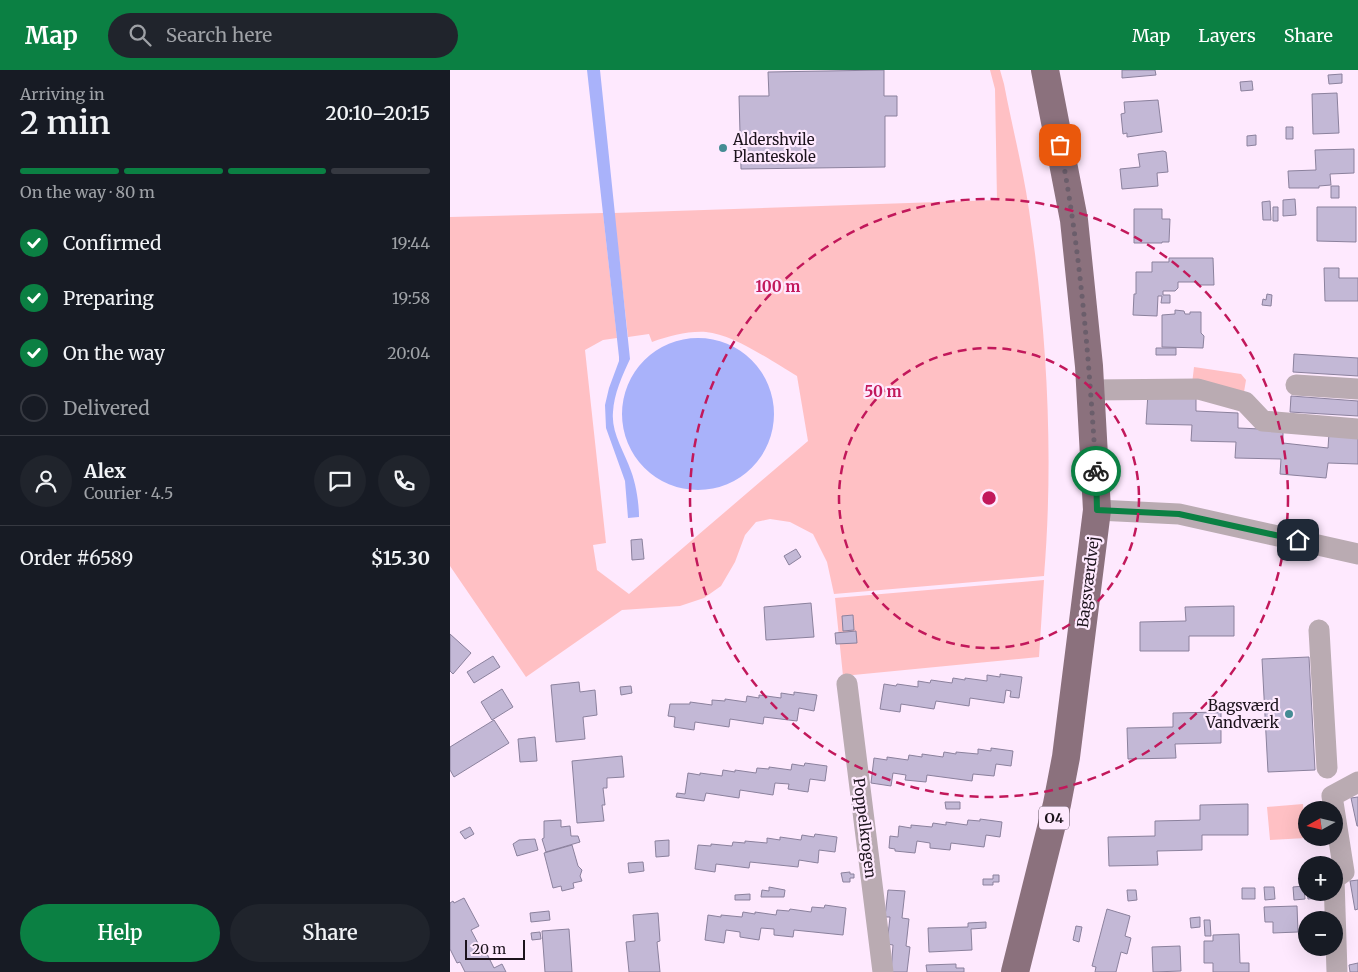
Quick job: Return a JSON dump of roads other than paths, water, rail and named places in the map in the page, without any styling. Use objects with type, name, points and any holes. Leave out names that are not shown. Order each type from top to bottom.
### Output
[{"type":"main road","name":"Bagsværdvej","points":[[1015,972],[1054,819],[1066,757],[1097,510],[1091,390],[1074,220],[1045,70]]},
{"type":"street","points":[[1296,385],[1358,390]]},
{"type":"street","points":[[1091,390],[1198,389],[1245,402],[1263,421],[1358,429]]},
{"type":"street","points":[[1097,510],[1179,514],[1358,554]]},
{"type":"street","points":[[1319,630],[1327,768]]},
{"type":"street","name":"Poppelkrogen","points":[[847,684],[883,972]]},
{"type":"street","points":[[1337,972],[1334,879],[1344,872],[1332,796],[1358,782]]},
{"type":"water","points":[[587,70],[600,70],[630,359],[617,392],[613,420],[616,435],[634,482],[639,517],[628,518],[625,481],[606,428],[605,405],[619,357]]},
{"type":"water","points":[[698,338],[713,339],[727,344],[752,360],[768,385],[773,399],[773,429],[768,443],[752,468],[727,484],[713,489],[698,490],[683,489],[669,484],[644,468],[628,443],[623,429],[622,414],[623,399],[628,385],[644,360],[669,344],[683,339]]},
{"type":"place","name":"Aldershvile Planteskole","points":[[723,148]]},
{"type":"place","name":"Bagsværd Vandværk","points":[[1289,714]]}]
